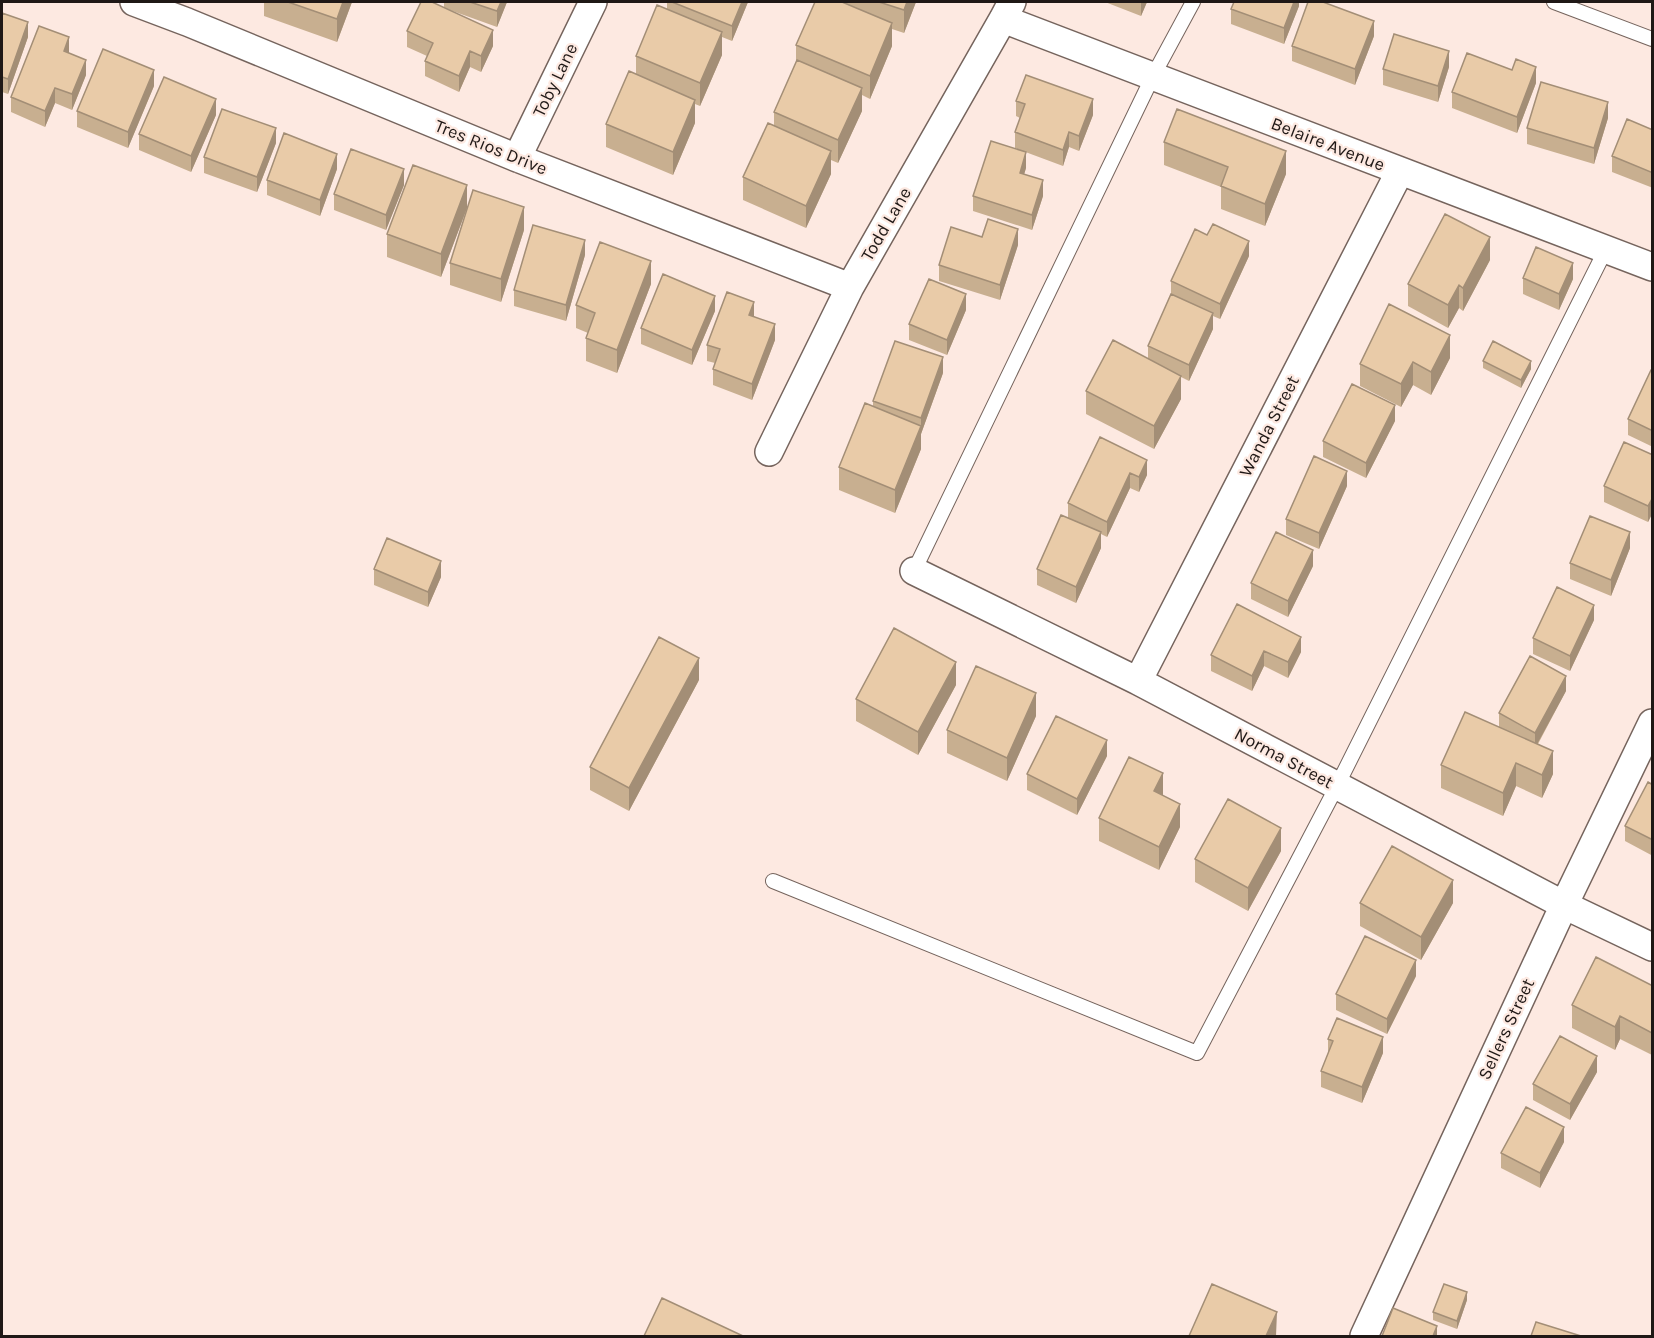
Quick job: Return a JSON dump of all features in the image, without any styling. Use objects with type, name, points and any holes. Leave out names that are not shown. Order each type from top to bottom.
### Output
[{"type":"street","name":"Tres Rios Drive","points":[[134,2],[192,12],[517,158],[850,287]]},
{"type":"street","name":"Toby Lane","points":[[517,158],[593,2]]},
{"type":"street","name":"Belaire Avenue","points":[[1008,10],[1153,76],[1653,267]]},
{"type":"street","name":"Todd Lane","points":[[769,452],[850,287],[1008,10]]},
{"type":"street","name":"Wanda Street","points":[[1138,681],[1400,171]]},
{"type":"street","name":"Norma Street","points":[[914,571],[1138,681],[1564,905],[1653,947]]},
{"type":"street","name":"Sellers Street","points":[[1364,1336],[1564,905],[1653,723]]},
{"type":"lane","points":[[914,571],[1153,76],[1193,2]]},
{"type":"lane","points":[[1554,2],[1653,39]]},
{"type":"lane","points":[[773,881],[1197,1053],[1337,786],[1606,249]]},
{"type":"building","points":[[288,2],[343,2],[337,19]]},
{"type":"building","points":[[421,2],[432,2],[493,30],[481,56],[470,51],[459,76],[425,61],[433,43],[407,31]]},
{"type":"building","points":[[470,2],[501,2],[497,11]]},
{"type":"building","points":[[672,2],[742,2],[732,26]]},
{"type":"building","points":[[815,2],[842,2],[892,23],[870,76],[796,45]]},
{"type":"building","points":[[879,2],[907,2],[904,10]]},
{"type":"building","points":[[1234,2],[1294,2],[1284,28],[1231,9]]},
{"type":"building","points":[[1308,2],[1323,2],[1374,21],[1355,69],[1292,46]]},
{"type":"building","points":[[657,5],[722,32],[700,83],[636,56]]},
{"type":"building","points":[[2,13],[28,22],[8,79],[2,77]]},
{"type":"building","points":[[39,26],[69,37],[64,51],[86,60],[72,94],[55,88],[45,111],[11,97]]},
{"type":"building","points":[[1394,34],[1449,51],[1438,86],[1383,69]]},
{"type":"building","points":[[103,49],[154,70],[128,132],[77,111]]},
{"type":"building","points":[[1467,53],[1512,70],[1516,59],[1536,67],[1517,117],[1452,92]]},
{"type":"building","points":[[797,60],[862,88],[838,140],[774,112]]},
{"type":"building","points":[[629,71],[695,100],[673,152],[606,124]]},
{"type":"building","points":[[1026,75],[1093,99],[1079,136],[1069,132],[1063,150],[1015,132],[1025,104],[1016,101]]},
{"type":"building","points":[[164,77],[216,99],[191,156],[139,134]]},
{"type":"building","points":[[1541,82],[1608,102],[1594,148],[1527,128]]},
{"type":"building","points":[[222,109],[276,128],[257,177],[204,157]]},
{"type":"building","points":[[1177,109],[1286,151],[1265,204],[1221,186],[1228,167],[1164,142]]},
{"type":"building","points":[[1627,119],[1653,130],[1653,173],[1612,156]]},
{"type":"building","points":[[768,123],[831,151],[806,206],[743,177]]},
{"type":"building","points":[[284,133],[337,154],[320,200],[267,180]]},
{"type":"building","points":[[991,141],[1026,152],[1020,173],[1043,180],[1032,215],[973,196]]},
{"type":"building","points":[[351,149],[404,169],[386,215],[334,194]]},
{"type":"building","points":[[413,165],[467,185],[441,254],[387,234]]},
{"type":"building","points":[[473,190],[524,207],[501,279],[450,263]]},
{"type":"building","points":[[1445,214],[1490,237],[1463,288],[1459,285],[1448,305],[1408,284]]},
{"type":"building","points":[[988,219],[1018,229],[1000,285],[939,265],[951,227],[982,237]]},
{"type":"building","points":[[1213,224],[1249,241],[1220,304],[1171,281],[1195,229],[1207,235]]},
{"type":"building","points":[[533,225],[585,240],[566,305],[514,290]]},
{"type":"building","points":[[600,242],[651,261],[617,350],[586,338],[595,313],[576,305]]},
{"type":"building","points":[[1536,247],[1573,263],[1559,294],[1523,278]]},
{"type":"building","points":[[663,274],[715,296],[692,350],[641,328]]},
{"type":"building","points":[[929,279],[966,294],[947,340],[909,324]]},
{"type":"building","points":[[727,292],[754,302],[749,315],[775,324],[752,384],[713,369],[720,349],[707,345]]},
{"type":"building","points":[[1171,294],[1213,313],[1189,365],[1148,346]]},
{"type":"building","points":[[1389,304],[1450,335],[1431,372],[1413,362],[1401,384],[1360,364]]},
{"type":"building","points":[[1113,340],[1181,376],[1154,426],[1086,391]]},
{"type":"building","points":[[895,341],[943,357],[921,418],[873,401]]},
{"type":"building","points":[[1493,341],[1531,361],[1521,380],[1483,361]]},
{"type":"building","points":[[1653,370],[1653,431],[1628,419]]},
{"type":"building","points":[[1352,384],[1395,405],[1366,463],[1323,441]]},
{"type":"building","points":[[865,403],[921,426],[895,490],[839,467]]},
{"type":"building","points":[[1100,437],[1147,460],[1139,477],[1130,473],[1107,522],[1068,503]]},
{"type":"building","points":[[1624,442],[1653,455],[1653,497],[1648,506],[1604,486]]},
{"type":"building","points":[[1314,456],[1347,471],[1319,533],[1286,519]]},
{"type":"building","points":[[1061,515],[1101,532],[1076,587],[1037,569]]},
{"type":"building","points":[[1590,516],[1630,532],[1611,580],[1570,563]]},
{"type":"building","points":[[1276,532],[1313,550],[1288,601],[1251,583]]},
{"type":"building","points":[[387,538],[441,561],[428,592],[374,569]]},
{"type":"building","points":[[1557,587],[1594,605],[1570,656],[1533,638]]},
{"type":"building","points":[[1237,604],[1301,637],[1288,662],[1264,651],[1252,676],[1211,655]]},
{"type":"building","points":[[894,628],[956,662],[918,732],[856,699]]},
{"type":"building","points":[[659,637],[699,658],[629,788],[590,767]]},
{"type":"building","points":[[1530,656],[1566,676],[1535,733],[1499,713]]},
{"type":"building","points":[[976,666],[1036,693],[1007,758],[947,730]]},
{"type":"building","points":[[1465,712],[1553,751],[1542,775],[1516,763],[1503,793],[1441,765]]},
{"type":"building","points":[[1056,716],[1107,740],[1077,799],[1027,774]]},
{"type":"building","points":[[1129,757],[1163,773],[1154,791],[1180,804],[1159,847],[1099,818]]},
{"type":"building","points":[[1648,782],[1653,785],[1653,840],[1625,826]]},
{"type":"building","points":[[1228,799],[1281,828],[1248,888],[1195,859]]},
{"type":"building","points":[[1392,846],[1453,880],[1421,937],[1360,903]]},
{"type":"building","points":[[1365,936],[1416,960],[1387,1019],[1336,994]]},
{"type":"building","points":[[1596,957],[1653,986],[1652,1033],[1620,1016],[1615,1027],[1572,1005]]},
{"type":"building","points":[[1337,1018],[1383,1037],[1362,1087],[1321,1071],[1333,1041],[1328,1039]]},
{"type":"building","points":[[1560,1036],[1597,1056],[1570,1104],[1533,1084]]},
{"type":"building","points":[[1526,1107],[1564,1127],[1540,1173],[1501,1153]]},
{"type":"building","points":[[1212,1284],[1277,1312],[1266,1336],[1189,1336]]},
{"type":"building","points":[[1444,1284],[1467,1292],[1457,1321],[1433,1312]]},
{"type":"building","points":[[662,1298],[743,1336],[644,1336]]},
{"type":"building","points":[[1393,1308],[1437,1326],[1433,1336],[1382,1336]]},
{"type":"building","points":[[1536,1322],[1581,1336],[1531,1336]]}]
